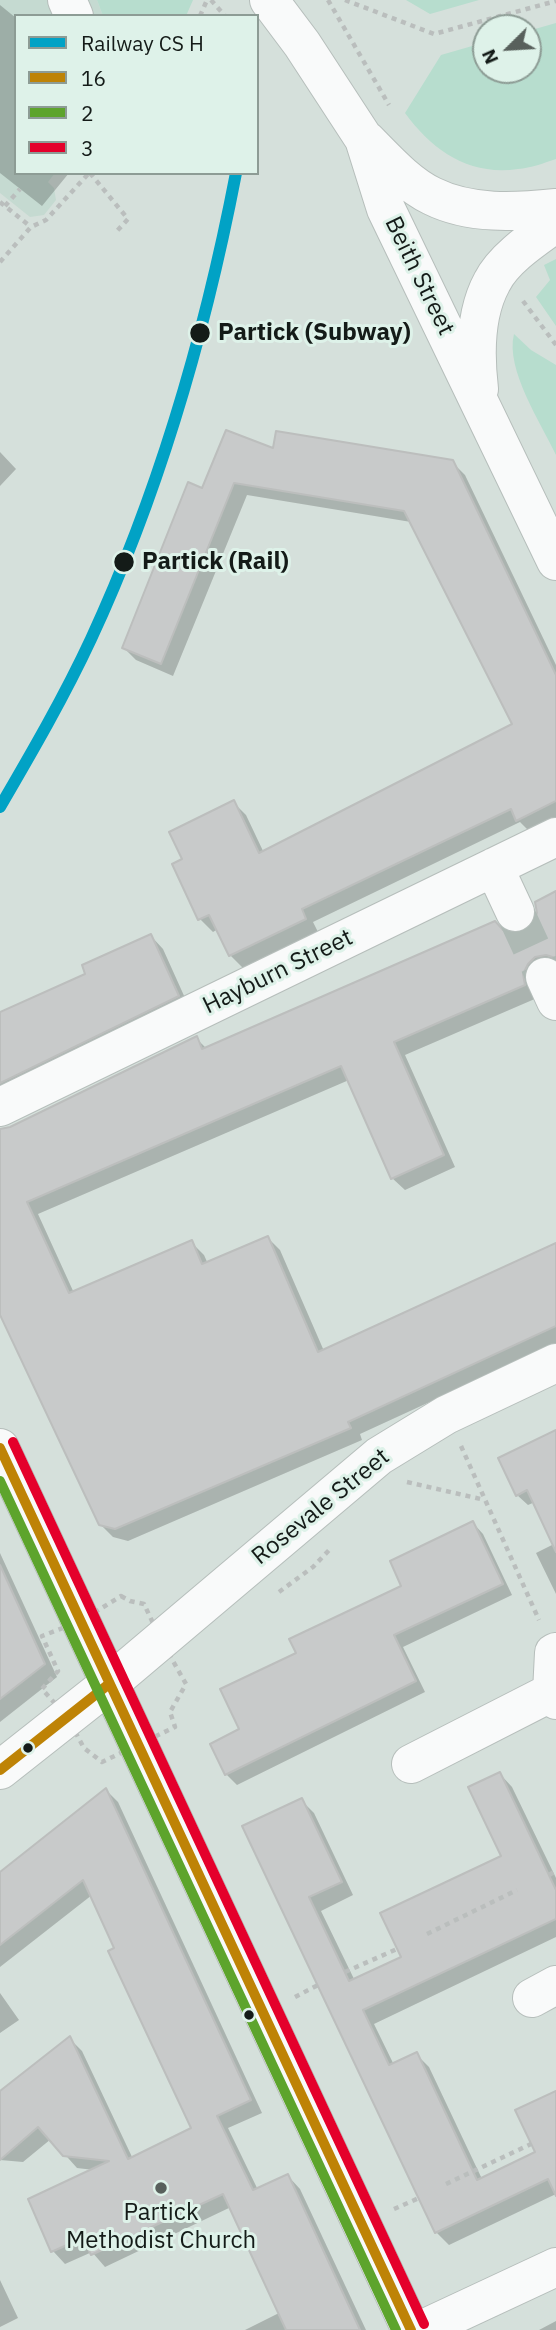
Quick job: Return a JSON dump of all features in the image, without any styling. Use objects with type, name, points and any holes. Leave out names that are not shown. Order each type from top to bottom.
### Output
[{"type":"street","name":"Beith Street","points":[[269,0],[302,44],[364,139],[386,209],[556,561]]},
{"type":"street","points":[[364,139],[404,177],[432,196],[470,207],[498,211],[556,208]]},
{"type":"street","points":[[481,405],[476,364],[478,325],[492,281],[517,252],[556,223]]},
{"type":"street","name":"Hayburn Street","points":[[0,1107],[556,837]]},
{"type":"street","points":[[494,867],[515,912]]},
{"type":"street","name":"Rosevale Street","points":[[0,1770],[108,1684],[379,1456],[446,1416],[556,1363]]},
{"type":"street","points":[[0,1448],[411,2330]]},
{"type":"street","points":[[411,1764],[554,1675]]},
{"type":"street","points":[[421,2330],[556,2267]]},
{"type":"path","points":[[209,0],[223,14]]},
{"type":"path","points":[[328,0],[393,112]]},
{"type":"path","points":[[345,0],[434,34],[556,1]]},
{"type":"path","points":[[0,262],[31,227],[46,220],[88,175]]},
{"type":"path","points":[[92,175],[128,219],[117,231]]},
{"type":"path","points":[[20,189],[2,204],[31,227]]},
{"type":"path","points":[[523,301],[556,345]]},
{"type":"path","points":[[446,1416],[485,1500],[554,1675]]},
{"type":"path","points":[[395,1479],[485,1500]]},
{"type":"path","points":[[271,1598],[313,1567],[331,1548]]},
{"type":"path","points":[[177,1668],[187,1660]]},
{"type":"path","points":[[549,1875],[556,1871]]},
{"type":"path","points":[[427,1934],[517,1890]]},
{"type":"path","points":[[345,1972],[397,1949]]},
{"type":"path","points":[[446,2185],[531,2144]]},
{"type":"shaded area","points":[[0,0],[97,0],[102,14],[14,14],[14,175],[53,175],[48,182],[54,188],[56,200],[44,215],[30,217],[0,193]]},
{"type":"green space","points":[[97,0],[193,0],[187,14],[102,14]]},
{"type":"green space","points":[[406,0],[479,0],[430,14]]},
{"type":"green space","points":[[556,23],[556,159],[528,168],[484,169],[454,158],[440,149],[405,113],[441,55],[472,46],[472,84],[542,84],[542,27]]},
{"type":"green space","points":[[556,259],[556,326],[536,297],[550,280],[544,265]]},
{"type":"green space","points":[[514,334],[531,350],[556,365],[556,455],[519,379],[513,348]]},
{"type":"building","points":[[226,430],[273,448],[276,431],[453,460],[556,675],[556,801],[516,821],[511,809],[302,909],[306,919],[229,956],[209,915],[198,920],[172,864],[182,859],[169,832],[234,800],[259,853],[512,724],[404,511],[234,483],[161,664],[122,648],[188,482],[202,488]]},
{"type":"building","points":[[556,891],[556,958],[546,955],[535,957],[523,974],[525,985],[394,1042],[444,1155],[391,1179],[341,1066],[27,1202],[69,1293],[192,1240],[202,1264],[268,1236],[318,1352],[556,1243],[556,1326],[348,1422],[351,1428],[115,1529],[99,1525],[0,1315],[0,1129],[10,1127],[197,1036],[202,1049],[495,921],[503,930],[514,934],[524,932],[533,924],[537,913],[535,902]]},
{"type":"building","points":[[151,934],[179,996],[0,1083],[0,1012],[85,974],[82,965]]},
{"type":"building","points":[[556,1430],[556,1552],[527,1490],[516,1496],[498,1458]]},
{"type":"building","points":[[473,1521],[503,1584],[394,1635],[416,1681],[225,1775],[210,1744],[239,1729],[220,1689],[296,1653],[289,1639],[401,1586],[390,1561]]},
{"type":"building","points":[[0,1565],[45,1664],[0,1699]]},
{"type":"building","points":[[500,1772],[556,1890],[556,1919],[363,2010],[389,2065],[417,2052],[477,2180],[535,2152],[515,2110],[556,2091],[556,2196],[548,2179],[435,2233],[242,1826],[302,1798],[342,1882],[309,1897],[349,1981],[401,1957],[380,1913],[501,1856],[468,1787]]},
{"type":"building","points":[[106,1788],[251,2100],[217,2116],[253,2190],[288,2174],[360,2330],[286,2330],[223,2194],[91,2255],[83,2238],[51,2252],[28,2199],[109,2161],[63,2156],[38,2127],[0,2160],[0,2091],[70,2036],[128,2159],[191,2128],[108,1951],[114,1948],[83,1880],[0,1945],[0,1872]]},
{"type":"tunnel","points":[[515,912],[545,977]]},
{"type":"transit line","points":[[0,807],[81,661],[138,526],[159,469],[195,352],[236,175]]},
{"type":"transit line","name":"3","points":[[13,1442],[424,2324]]},
{"type":"transit line","name":"16","points":[[0,1448],[411,2330]]},
{"type":"transit line","name":"2","points":[[0,1481],[396,2330]]},
{"type":"transit line","name":"16","points":[[0,1770],[109,1684]]},
{"type":"place","name":"Partick (Subway)","points":[[200,333]]},
{"type":"place","name":"Partick (Rail)","points":[[124,562]]},
{"type":"place","name":"Partick Methodist Church","points":[[161,2188]]}]
